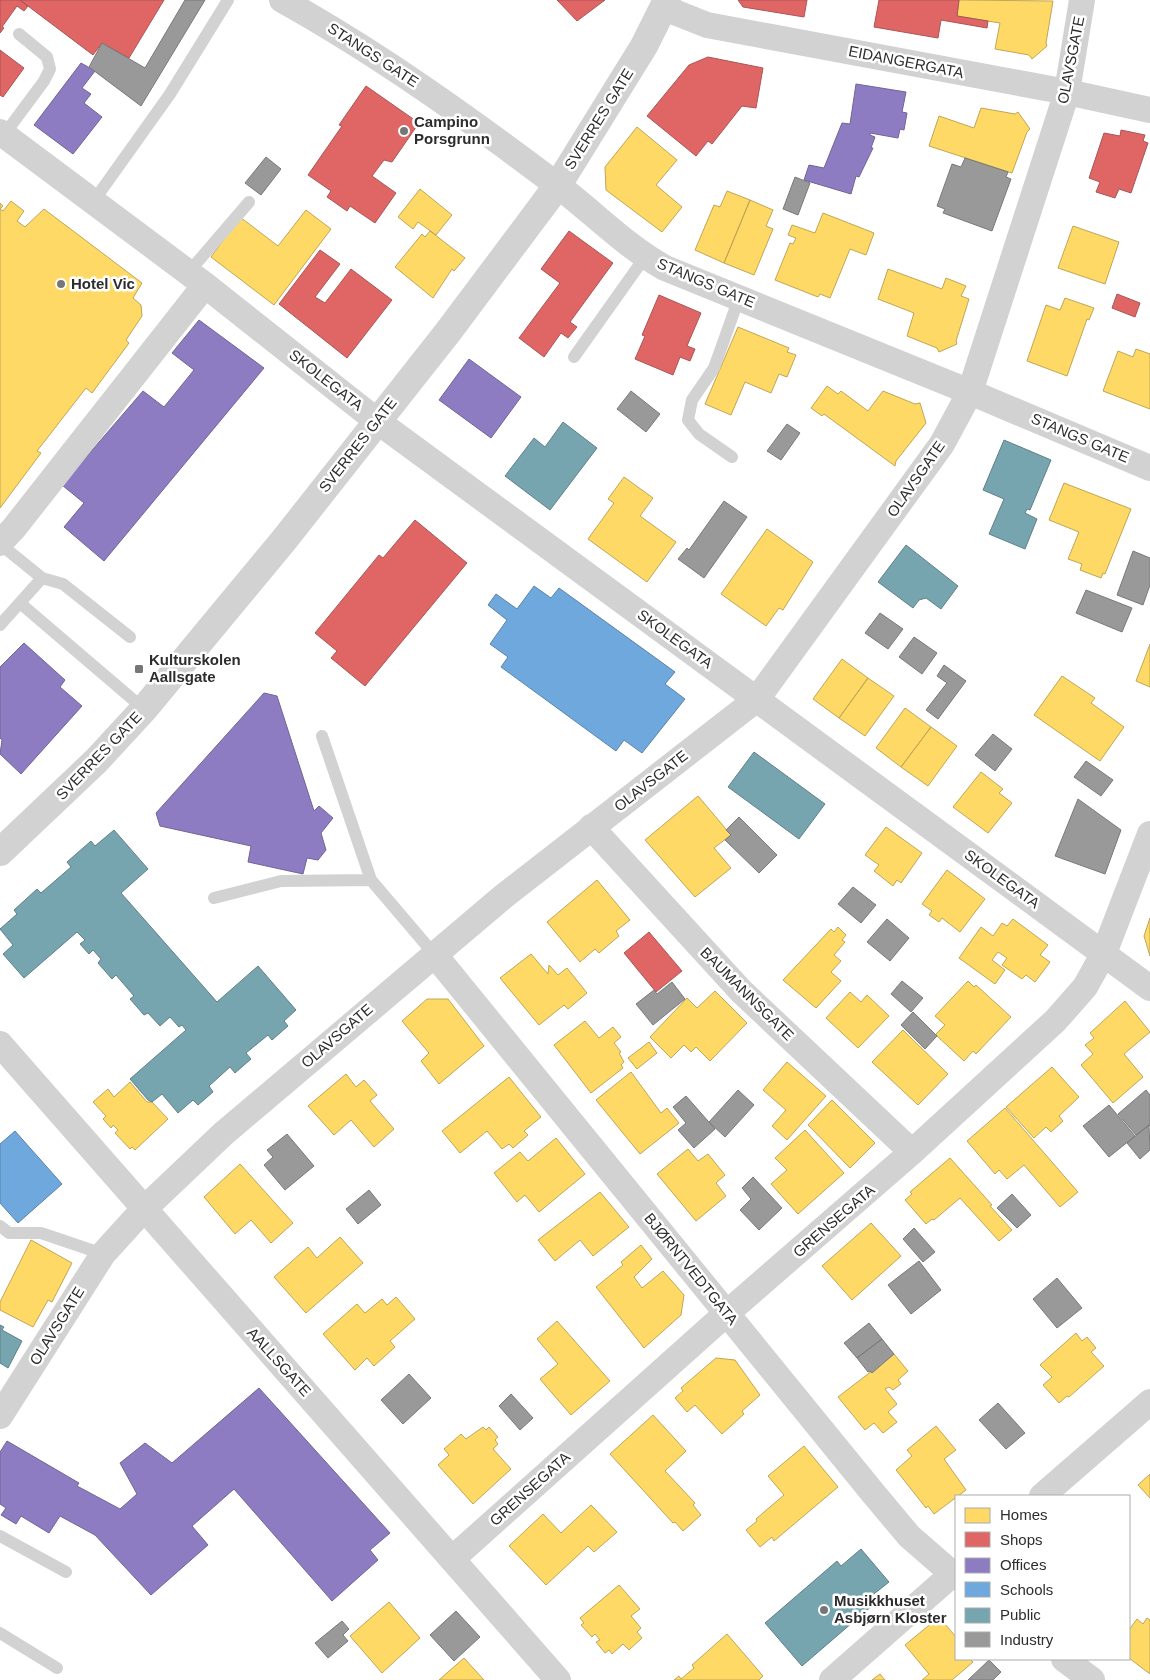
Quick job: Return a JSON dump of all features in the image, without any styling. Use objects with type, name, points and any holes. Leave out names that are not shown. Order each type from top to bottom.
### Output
[{"type":"street","name":"STANGS GATE","points":[[282,0],[310,7],[558,185],[645,257],[739,298],[1150,468]]},
{"type":"street","name":"OLAVSGATE","points":[[0,1416],[103,1254],[143,1210],[223,1134],[434,954],[591,827],[757,699],[942,444],[970,392],[1067,92],[1082,0]]},
{"type":"street","name":"EIDANGERGATA","points":[[666,4],[707,24],[1067,92],[1150,110]]},
{"type":"street","name":"SVERRES GATE","points":[[0,852],[97,760],[144,709],[284,540],[558,185],[644,46],[666,4]]},
{"type":"street","name":"SKOLEGATA","points":[[2,134],[196,279],[377,421],[1150,988]]},
{"type":"street","points":[[0,544],[14,528],[196,279]]},
{"type":"street","name":"BAUMANNSGATE","points":[[591,827],[741,991],[912,1152]]},
{"type":"street","name":"GRENSEGATA","points":[[452,1558],[727,1313],[912,1152],[1055,1022],[1084,987],[1104,954],[1150,834]]},
{"type":"street","name":"BJØRNTVEDTGATA","points":[[434,954],[909,1536],[955,1574]]},
{"type":"street","name":"AALLSGATE","points":[[0,1044],[143,1210],[558,1680]]},
{"type":"street","points":[[1043,1495],[1150,1402]]},
{"type":"street","points":[[832,1680],[955,1574]]},
{"type":"street","points":[[1065,1660],[1092,1680]]},
{"type":"lane","points":[[93,202],[170,94],[228,0]]},
{"type":"lane","points":[[2,134],[44,81],[50,69],[47,57],[19,34]]},
{"type":"lane","points":[[196,279],[249,202]]},
{"type":"lane","points":[[574,357],[645,257]]},
{"type":"lane","points":[[732,457],[699,434],[688,420],[692,400],[714,368],[739,298]]},
{"type":"lane","points":[[0,544],[42,578],[63,584],[130,637]]},
{"type":"lane","points":[[0,624],[42,578]]},
{"type":"lane","points":[[20,603],[144,709]]},
{"type":"lane","points":[[322,736],[371,880],[434,954]]},
{"type":"lane","points":[[214,898],[281,881],[371,880]]},
{"type":"lane","points":[[0,1226],[9,1232],[41,1233],[103,1254]]},
{"type":"lane","points":[[0,1536],[66,1572]]},
{"type":"lane","points":[[0,1633],[57,1668]]},
{"type":"building: Homes","points":[[959,0],[1053,1],[1047,46],[1032,59],[1029,55],[995,49],[1000,23],[957,16]]},
{"type":"building: Homes","points":[[981,108],[1015,114],[1018,112],[1030,129],[1027,132],[1012,173],[929,146],[939,116],[974,128]]},
{"type":"building: Homes","points":[[637,127],[677,160],[656,185],[682,207],[662,232],[606,190],[605,167]]},
{"type":"building: Homes","points":[[420,189],[452,215],[436,235],[418,222],[413,229],[398,217]]},
{"type":"building: Homes","points":[[727,191],[750,200],[724,263],[695,250],[714,205],[720,207]]},
{"type":"building: Homes","points":[[750,200],[773,210],[766,226],[773,229],[754,275],[724,263]]},
{"type":"building: Homes","points":[[11,201],[24,211],[17,221],[25,227],[44,209],[142,283],[133,298],[141,305],[142,316],[126,340],[129,343],[92,393],[86,388],[37,451],[41,453],[0,508],[0,209],[3,211]]},
{"type":"building: Homes","points":[[306,210],[331,229],[274,305],[211,257],[240,217],[278,246]]},
{"type":"building: Homes","points":[[823,213],[874,233],[866,255],[850,249],[830,298],[820,294],[818,297],[775,280],[790,243],[793,244],[796,238],[788,235],[792,225],[815,233]]},
{"type":"building: Homes","points":[[1073,226],[1119,242],[1105,284],[1058,268]]},
{"type":"building: Homes","points":[[430,231],[465,258],[454,271],[452,269],[433,298],[395,267],[422,234],[425,237]]},
{"type":"building: Homes","points":[[888,269],[942,289],[946,278],[966,286],[961,296],[969,299],[956,341],[957,344],[939,352],[937,348],[907,336],[914,313],[878,299]]},
{"type":"building: Homes","points":[[1065,298],[1094,308],[1089,320],[1087,319],[1067,376],[1027,361],[1046,305],[1060,310]]},
{"type":"building: Homes","points":[[738,327],[789,348],[787,352],[796,355],[787,377],[779,374],[771,393],[745,382],[731,415],[705,404]]},
{"type":"building: Homes","points":[[1136,349],[1150,354],[1150,409],[1103,391],[1118,351],[1133,357]]},
{"type":"building: Homes","points":[[827,386],[838,394],[841,391],[868,411],[883,391],[915,404],[920,403],[926,423],[896,461],[895,466],[824,414],[822,416],[811,408]]},
{"type":"building: Homes","points":[[624,477],[653,498],[640,516],[676,542],[647,582],[588,539],[614,503],[608,499]]},
{"type":"building: Homes","points":[[1064,483],[1131,509],[1105,574],[1103,573],[1101,578],[1080,570],[1082,564],[1068,559],[1079,532],[1049,520]]},
{"type":"building: Homes","points":[[767,529],[813,562],[783,610],[779,608],[766,626],[721,594]]},
{"type":"building: Homes","points":[[1150,644],[1150,687],[1136,681]]},
{"type":"building: Homes","points":[[842,659],[868,678],[839,718],[813,699]]},
{"type":"building: Homes","points":[[1062,676],[1095,698],[1091,703],[1124,727],[1100,761],[1034,715]]},
{"type":"building: Homes","points":[[868,678],[894,696],[865,736],[839,718]]},
{"type":"building: Homes","points":[[905,708],[931,727],[901,767],[876,748]]},
{"type":"building: Homes","points":[[931,727],[957,746],[928,786],[901,767]]},
{"type":"building: Homes","points":[[981,772],[1003,789],[999,793],[1012,803],[988,833],[953,807]]},
{"type":"building: Homes","points":[[698,796],[731,835],[714,848],[731,868],[695,897],[645,840]]},
{"type":"building: Homes","points":[[886,827],[922,853],[901,883],[897,880],[893,886],[874,871],[879,865],[865,855]]},
{"type":"building: Homes","points":[[947,870],[985,899],[960,932],[942,918],[939,922],[929,915],[932,911],[922,904]]},
{"type":"building: Homes","points":[[597,880],[630,920],[616,931],[619,936],[599,953],[595,949],[580,962],[547,922]]},
{"type":"building: Homes","points":[[1150,918],[1150,956],[1144,936]]},
{"type":"building: Homes","points":[[1013,919],[1048,945],[1040,955],[1050,962],[1035,982],[1026,975],[1022,979],[1002,965],[1007,958],[998,952],[992,960],[1005,970],[995,984],[959,958],[981,927],[993,936],[1002,923],[1007,926]]},
{"type":"building: Homes","points":[[838,927],[846,935],[842,940],[845,942],[834,955],[841,961],[831,972],[841,981],[816,1008],[783,980],[831,929],[834,932]]},
{"type":"building: Homes","points":[[531,954],[548,974],[549,965],[558,975],[567,968],[587,993],[568,1009],[564,1005],[539,1025],[500,978]]},
{"type":"building: Homes","points":[[968,981],[974,987],[976,985],[1011,1017],[976,1054],[973,1051],[964,1061],[937,1036],[936,1034],[945,1025],[935,1016]]},
{"type":"building: Homes","points":[[715,991],[747,1023],[710,1061],[696,1047],[691,1052],[684,1045],[671,1058],[650,1037],[687,998],[697,1008]]},
{"type":"building: Homes","points":[[850,992],[861,1002],[867,995],[889,1016],[858,1048],[826,1018]]},
{"type":"building: Homes","points":[[427,999],[448,999],[484,1046],[439,1084],[421,1061],[429,1053],[402,1021]]},
{"type":"building: Homes","points":[[1125,1001],[1150,1032],[1124,1054],[1143,1077],[1113,1103],[1081,1065],[1093,1054],[1085,1045],[1094,1038],[1090,1033]]},
{"type":"building: Homes","points":[[585,1021],[599,1038],[613,1027],[621,1037],[614,1043],[621,1052],[619,1053],[624,1062],[621,1065],[623,1068],[591,1093],[554,1045]]},
{"type":"building: Homes","points":[[903,1030],[948,1074],[918,1105],[872,1062]]},
{"type":"building: Homes","points":[[649,1042],[657,1053],[637,1069],[628,1058]]},
{"type":"building: Homes","points":[[787,1062],[826,1096],[787,1140],[772,1126],[786,1110],[763,1090]]},
{"type":"building: Homes","points":[[1052,1067],[1079,1097],[1059,1116],[1063,1121],[1051,1132],[1046,1127],[1034,1138],[1006,1107]]},
{"type":"building: Homes","points":[[631,1072],[661,1113],[667,1108],[679,1123],[640,1154],[596,1100]]},
{"type":"building: Homes","points":[[346,1074],[356,1087],[364,1080],[377,1095],[370,1101],[394,1129],[374,1147],[351,1120],[334,1135],[308,1106]]},
{"type":"building: Homes","points":[[509,1077],[541,1117],[524,1131],[528,1135],[513,1148],[509,1144],[502,1149],[487,1131],[460,1153],[442,1131]]},
{"type":"building: Homes","points":[[130,1082],[147,1102],[152,1102],[168,1119],[135,1150],[132,1147],[130,1149],[115,1133],[118,1130],[113,1125],[111,1128],[103,1119],[106,1116],[93,1102],[108,1089],[114,1097]]},
{"type":"building: Homes","points":[[832,1100],[875,1143],[850,1168],[808,1125]]},
{"type":"building: Homes","points":[[1005,1108],[1078,1192],[1060,1207],[1024,1165],[1007,1179],[999,1170],[995,1174],[967,1141]]},
{"type":"building: Homes","points":[[805,1130],[844,1173],[798,1214],[771,1184],[787,1170],[775,1158]]},
{"type":"building: Homes","points":[[556,1138],[585,1174],[539,1212],[525,1195],[517,1202],[494,1173],[520,1152],[528,1161]]},
{"type":"building: Homes","points":[[688,1149],[698,1161],[708,1154],[725,1175],[716,1183],[726,1196],[696,1221],[657,1174]]},
{"type":"building: Homes","points":[[950,1158],[1012,1230],[999,1241],[960,1198],[934,1220],[932,1219],[926,1224],[905,1200],[912,1194],[910,1192]]},
{"type":"building: Homes","points":[[240,1164],[293,1223],[271,1243],[251,1220],[235,1234],[204,1197]]},
{"type":"building: Homes","points":[[600,1192],[629,1227],[593,1256],[580,1240],[555,1261],[538,1240]]},
{"type":"building: Homes","points":[[871,1223],[901,1256],[852,1300],[822,1266]]},
{"type":"building: Homes","points":[[340,1237],[363,1263],[306,1313],[274,1277],[308,1247],[317,1258]]},
{"type":"building: Homes","points":[[31,1240],[72,1263],[52,1302],[48,1300],[33,1327],[0,1310],[0,1302]]},
{"type":"building: Homes","points":[[641,1245],[652,1259],[634,1277],[642,1288],[663,1271],[684,1295],[681,1315],[644,1348],[596,1287],[623,1265],[621,1262]]},
{"type":"building: Homes","points":[[396,1297],[415,1319],[390,1341],[395,1347],[374,1366],[367,1358],[355,1370],[323,1334],[357,1304],[365,1313],[382,1299],[387,1305]]},
{"type":"building: Homes","points":[[557,1321],[610,1381],[571,1415],[540,1379],[558,1364],[537,1339]]},
{"type":"building: Homes","points":[[1076,1333],[1082,1341],[1087,1337],[1096,1348],[1091,1352],[1104,1366],[1069,1397],[1067,1396],[1059,1403],[1043,1385],[1052,1377],[1040,1365]]},
{"type":"building: Homes","points":[[894,1354],[908,1371],[898,1380],[901,1384],[893,1390],[889,1387],[885,1389],[897,1404],[888,1412],[897,1422],[883,1433],[874,1423],[865,1430],[838,1397]]},
{"type":"building: Homes","points":[[716,1358],[735,1360],[760,1395],[742,1411],[744,1414],[722,1434],[695,1405],[687,1412],[675,1398],[683,1391],[681,1388]]},
{"type":"building: Homes","points":[[653,1415],[686,1451],[665,1471],[695,1503],[693,1505],[701,1515],[683,1531],[675,1522],[673,1523],[610,1454]]},
{"type":"building: Homes","points":[[936,1426],[956,1450],[944,1459],[966,1490],[959,1495],[955,1495],[955,1498],[934,1514],[928,1506],[926,1508],[896,1470],[912,1456],[907,1450]]},
{"type":"building: Homes","points":[[483,1427],[486,1430],[489,1427],[498,1437],[495,1440],[498,1444],[493,1449],[511,1469],[473,1504],[438,1465],[449,1455],[444,1449],[461,1434],[466,1439]]},
{"type":"building: Homes","points":[[804,1446],[838,1487],[774,1541],[772,1537],[760,1547],[746,1530],[784,1495],[768,1476]]},
{"type":"building: Homes","points":[[1150,1474],[1150,1498],[1138,1485]]},
{"type":"building: Homes","points":[[591,1505],[617,1532],[594,1552],[588,1546],[546,1585],[509,1546],[543,1514],[561,1533]]},
{"type":"building: Homes","points":[[619,1585],[640,1609],[631,1616],[641,1628],[637,1632],[642,1638],[629,1650],[623,1644],[612,1654],[609,1650],[605,1653],[596,1642],[600,1640],[595,1634],[592,1637],[581,1625],[584,1623],[580,1618]]},
{"type":"building: Homes","points":[[389,1602],[420,1638],[382,1673],[350,1636]]},
{"type":"building: Homes","points":[[939,1617],[955,1636],[955,1660],[971,1660],[973,1662],[952,1680],[922,1680],[929,1674],[905,1645]]},
{"type":"building: Homes","points":[[1147,1618],[1150,1620],[1150,1674],[1130,1659],[1130,1629],[1137,1619],[1143,1624]]},
{"type":"building: Homes","points":[[727,1634],[763,1676],[759,1680],[674,1680],[679,1676],[681,1679],[694,1668],[692,1665]]},
{"type":"building: Homes","points":[[464,1658],[484,1680],[439,1680]]},
{"type":"building: Homes","points":[[880,1674],[885,1680],[872,1680]]},
{"type":"building: Shops","points":[[0,0],[20,0],[28,6],[24,11],[17,6],[2,27],[4,28],[0,33]]},
{"type":"building: Shops","points":[[20,0],[164,0],[129,58],[102,43],[93,55]]},
{"type":"building: Shops","points":[[557,0],[605,0],[577,21]]},
{"type":"building: Shops","points":[[738,0],[807,0],[804,17],[743,7]]},
{"type":"building: Shops","points":[[879,0],[959,0],[957,16],[988,21],[987,28],[941,20],[938,38],[874,27]]},
{"type":"building: Shops","points":[[0,50],[24,68],[3,97],[0,95]]},
{"type":"building: Shops","points":[[708,57],[763,68],[756,108],[742,106],[712,144],[708,141],[696,156],[647,116],[689,65]]},
{"type":"building: Shops","points":[[366,86],[419,123],[392,162],[384,160],[372,176],[396,193],[375,223],[350,206],[347,211],[327,197],[331,191],[308,175],[342,126],[339,125]]},
{"type":"building: Shops","points":[[1121,130],[1145,135],[1143,141],[1148,143],[1131,193],[1119,189],[1115,198],[1096,192],[1100,182],[1089,178],[1104,133],[1120,136]]},
{"type":"building: Shops","points":[[569,231],[613,263],[570,322],[577,327],[568,338],[561,333],[544,357],[519,338],[560,283],[541,269]]},
{"type":"building: Shops","points":[[320,250],[340,264],[315,297],[325,303],[351,269],[392,300],[347,358],[279,304]]},
{"type":"building: Shops","points":[[1117,294],[1140,303],[1135,317],[1112,308]]},
{"type":"building: Shops","points":[[659,295],[701,313],[687,346],[695,349],[690,361],[680,357],[673,375],[635,359],[645,336],[642,335]]},
{"type":"building: Shops","points":[[415,520],[467,563],[365,686],[331,658],[337,651],[315,633],[379,555],[383,558]]},
{"type":"building: Shops","points":[[649,932],[682,971],[656,992],[624,953]]},
{"type":"building: Offices","points":[[81,63],[95,71],[82,88],[91,94],[84,103],[102,117],[73,154],[34,125]]},
{"type":"building: Offices","points":[[856,84],[906,92],[902,112],[907,113],[904,130],[900,129],[898,138],[870,133],[870,135],[875,137],[871,148],[873,148],[859,177],[856,176],[851,194],[804,180],[809,165],[824,168],[842,123],[850,124]]},
{"type":"building: Offices","points":[[199,320],[264,368],[104,561],[64,527],[84,503],[62,485],[143,391],[164,407],[194,370],[172,353]]},
{"type":"building: Offices","points":[[469,359],[521,397],[491,438],[439,400]]},
{"type":"building: Offices","points":[[24,643],[65,680],[60,687],[82,706],[21,774],[0,754],[2,740],[0,738],[0,667]]},
{"type":"building: Offices","points":[[264,693],[277,696],[314,811],[319,806],[333,818],[321,833],[326,850],[318,860],[307,858],[303,874],[248,862],[251,846],[160,826],[156,813]]},
{"type":"building: Offices","points":[[259,1388],[390,1533],[370,1550],[378,1560],[332,1601],[234,1489],[192,1526],[208,1545],[151,1595],[95,1535],[60,1516],[49,1533],[21,1516],[16,1524],[1,1515],[6,1508],[0,1504],[0,1452],[7,1441],[79,1483],[77,1486],[120,1509],[137,1494],[120,1463],[145,1443],[172,1463]]},
{"type":"building: Schools","points":[[534,586],[551,598],[559,588],[675,672],[665,684],[685,699],[642,753],[624,740],[616,751],[501,667],[508,657],[490,644],[507,620],[488,605],[496,594],[517,609]]},
{"type":"building: Schools","points":[[15,1131],[62,1184],[18,1223],[0,1203],[0,1144]]},
{"type":"building: Public","points":[[563,422],[597,448],[550,510],[505,476],[534,438],[545,447]]},
{"type":"building: Public","points":[[1004,440],[1051,460],[1030,510],[1027,509],[1025,513],[1037,519],[1025,549],[989,534],[1004,499],[983,490]]},
{"type":"building: Public","points":[[906,545],[958,586],[941,609],[926,598],[919,600],[913,608],[878,582]]},
{"type":"building: Public","points":[[754,752],[825,804],[799,839],[728,787]]},
{"type":"building: Public","points":[[114,830],[148,869],[121,893],[217,1002],[258,966],[296,1010],[284,1021],[288,1026],[272,1040],[268,1035],[246,1053],[251,1059],[235,1073],[230,1067],[209,1086],[213,1092],[198,1105],[193,1100],[178,1113],[162,1094],[152,1102],[148,1100],[130,1079],[186,1030],[182,1025],[179,1027],[170,1017],[160,1026],[148,1013],[144,1015],[130,999],[134,996],[116,975],[112,979],[98,963],[101,959],[93,950],[89,954],[80,944],[85,940],[77,932],[24,978],[3,954],[13,945],[0,929],[17,914],[14,910],[37,889],[41,893],[71,867],[67,862],[91,841],[95,846]]},
{"type":"building: Public","points":[[0,1325],[4,1327],[2,1330],[22,1341],[8,1368],[0,1363]]},
{"type":"building: Public","points":[[861,1549],[889,1582],[869,1598],[874,1604],[802,1666],[765,1623],[837,1561],[841,1566]]},
{"type":"building: Industry","points":[[185,0],[205,0],[141,106],[89,67],[102,43],[145,68]]},
{"type":"building: Industry","points":[[266,157],[281,169],[261,195],[245,183]]},
{"type":"building: Industry","points":[[965,158],[1008,172],[1006,177],[1011,179],[992,231],[943,213],[945,209],[937,206],[952,164],[961,167]]},
{"type":"building: Industry","points":[[795,177],[810,183],[798,215],[783,209]]},
{"type":"building: Industry","points":[[631,391],[660,414],[646,432],[617,409]]},
{"type":"building: Industry","points":[[787,424],[800,433],[781,460],[767,451]]},
{"type":"building: Industry","points":[[724,501],[747,517],[704,578],[678,559],[687,548],[689,550]]},
{"type":"building: Industry","points":[[1133,551],[1150,558],[1150,585],[1143,605],[1117,595]]},
{"type":"building: Industry","points":[[1086,590],[1132,608],[1122,632],[1076,613]]},
{"type":"building: Industry","points":[[880,613],[903,629],[888,649],[865,633]]},
{"type":"building: Industry","points":[[914,637],[937,653],[922,674],[899,657]]},
{"type":"building: Industry","points":[[944,665],[966,681],[938,719],[926,710],[947,683],[937,676]]},
{"type":"building: Industry","points":[[993,734],[1012,749],[995,771],[975,755]]},
{"type":"building: Industry","points":[[1086,761],[1113,780],[1101,796],[1074,777]]},
{"type":"building: Industry","points":[[1078,799],[1121,830],[1105,874],[1055,856]]},
{"type":"building: Industry","points":[[739,817],[777,855],[759,873],[725,840],[731,835],[726,830]]},
{"type":"building: Industry","points":[[853,887],[876,905],[861,923],[838,904]]},
{"type":"building: Industry","points":[[887,919],[909,938],[890,961],[867,942]]},
{"type":"building: Industry","points":[[902,981],[923,998],[911,1012],[891,994]]},
{"type":"building: Industry","points":[[672,982],[685,999],[653,1025],[636,1004],[654,990],[657,994]]},
{"type":"building: Industry","points":[[913,1012],[937,1036],[925,1049],[901,1025]]},
{"type":"building: Industry","points":[[738,1090],[754,1105],[725,1137],[709,1122]]},
{"type":"building: Industry","points":[[1146,1090],[1150,1095],[1150,1126],[1136,1135],[1118,1114]]},
{"type":"building: Industry","points":[[686,1096],[715,1129],[694,1148],[678,1130],[686,1123],[673,1107]]},
{"type":"building: Industry","points":[[1109,1105],[1135,1136],[1109,1157],[1083,1126]]},
{"type":"building: Industry","points":[[1149,1125],[1150,1150],[1140,1159],[1127,1143]]},
{"type":"building: Industry","points":[[287,1134],[314,1166],[285,1190],[264,1165],[273,1157],[267,1150]]},
{"type":"building: Industry","points":[[753,1177],[782,1208],[759,1230],[740,1210],[751,1199],[742,1188]]},
{"type":"building: Industry","points":[[369,1190],[381,1205],[358,1224],[346,1209]]},
{"type":"building: Industry","points":[[1012,1194],[1031,1215],[1017,1228],[997,1208]]},
{"type":"building: Industry","points":[[914,1228],[935,1252],[923,1262],[903,1239]]},
{"type":"building: Industry","points":[[919,1261],[941,1290],[911,1314],[888,1285]]},
{"type":"building: Industry","points":[[1057,1278],[1082,1308],[1057,1328],[1033,1299]]},
{"type":"building: Industry","points":[[869,1323],[882,1339],[857,1358],[844,1343]]},
{"type":"building: Industry","points":[[882,1339],[894,1354],[872,1373],[868,1372],[857,1358]]},
{"type":"building: Industry","points":[[409,1374],[431,1398],[403,1424],[381,1400]]},
{"type":"building: Industry","points":[[511,1394],[533,1418],[520,1430],[499,1406]]},
{"type":"building: Industry","points":[[998,1403],[1025,1433],[1006,1449],[979,1420]]},
{"type":"building: Industry","points":[[456,1611],[480,1637],[454,1661],[430,1635]]},
{"type":"building: Industry","points":[[342,1621],[349,1629],[343,1635],[348,1641],[328,1658],[315,1643]]},
{"type":"building: Industry","points":[[989,1660],[1001,1672],[993,1680],[968,1680]]},
{"type":"place","name":"Campino Porsgrunn","points":[[404,131]]},
{"type":"place","name":"Hotel Vic","points":[[61,284]]},
{"type":"place","name":"Kulturskolen Aallsgate","points":[[139,669]]},
{"type":"place","name":"Musikkhuset Asbjørn Kloster","points":[[824,1610]]}]
